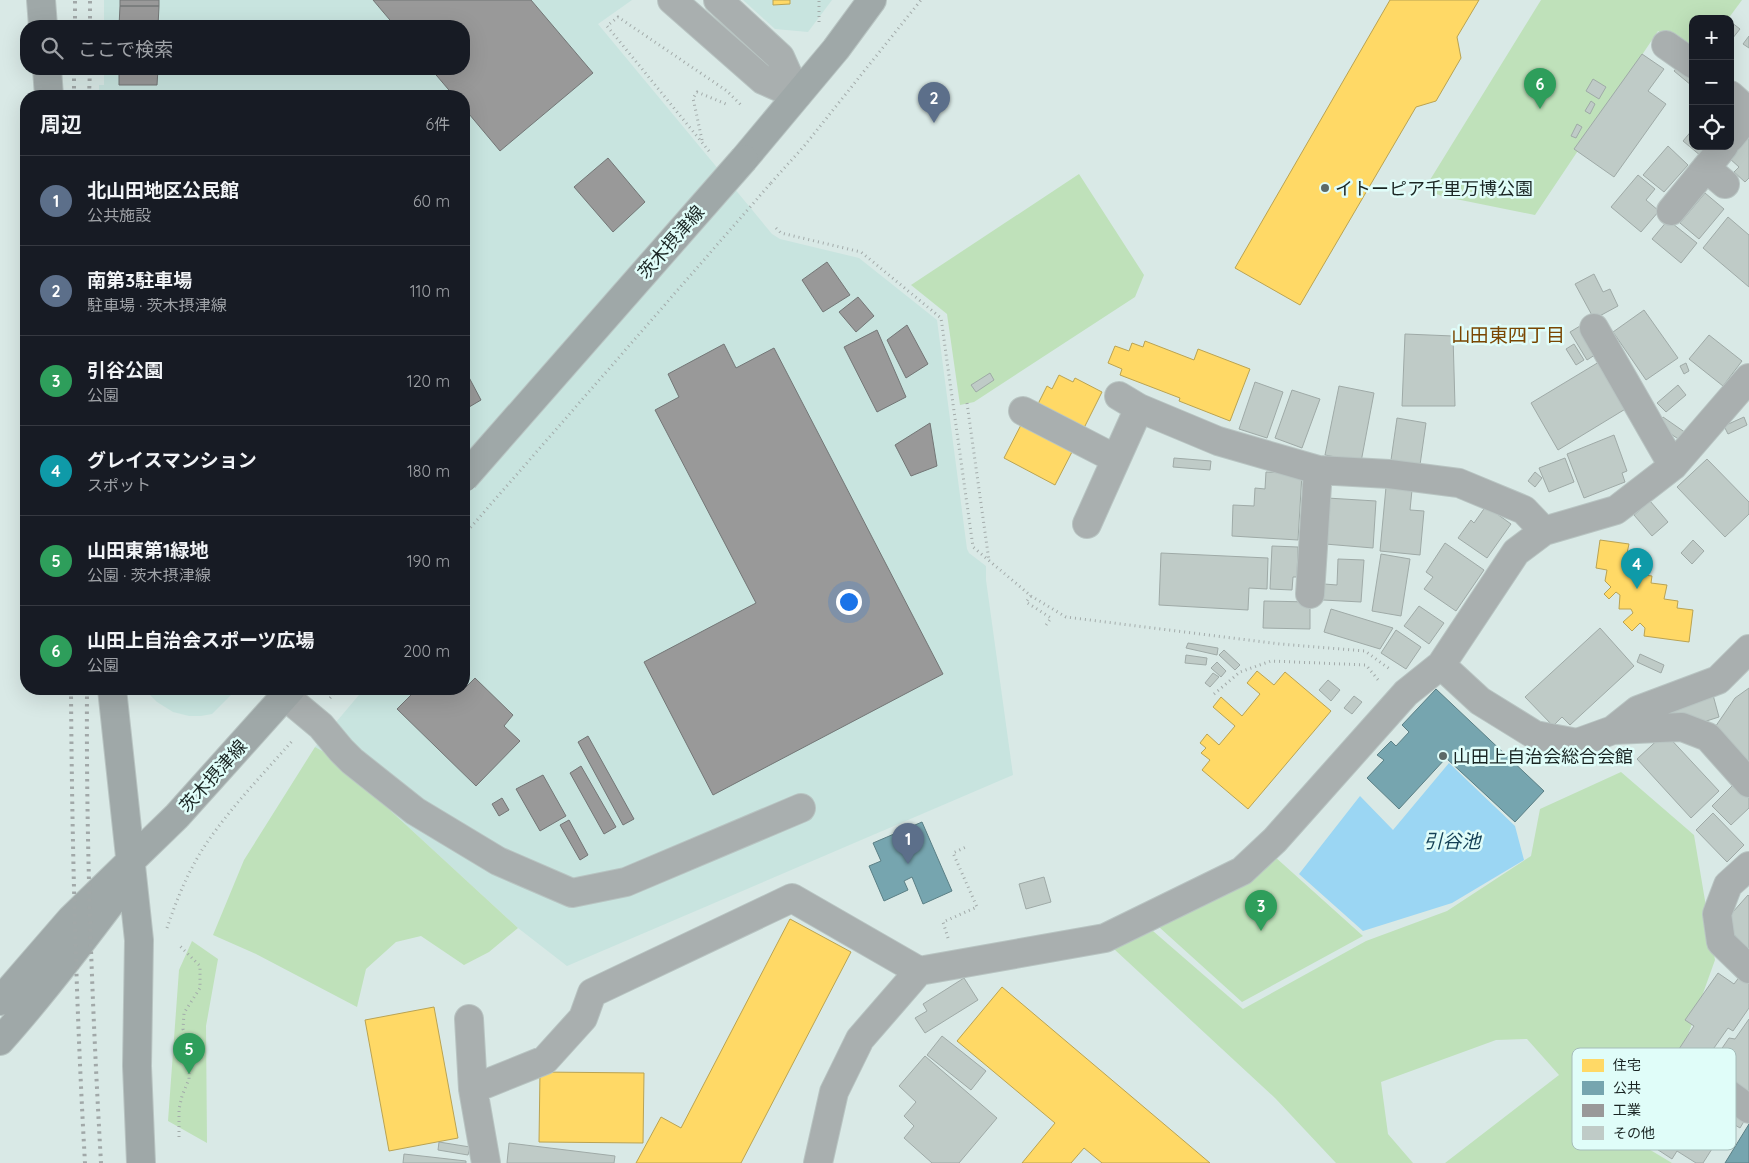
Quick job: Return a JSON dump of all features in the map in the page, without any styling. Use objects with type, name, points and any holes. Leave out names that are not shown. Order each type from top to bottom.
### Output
[{"type":"main road","points":[[41,0],[43,20]]},
{"type":"main road","name":"茨木摂津線","points":[[470,471],[744,159],[836,49],[872,0]]},
{"type":"main road","points":[[47,75],[49,90]]},
{"type":"main road","points":[[113,695],[139,940],[137,1066],[141,1163]]},
{"type":"main road","name":"茨木摂津線","points":[[0,1002],[71,919],[177,816],[286,695]]},
{"type":"main road","name":"茨木摂津線","points":[[0,1041],[29,1009],[119,892],[131,860]]},
{"type":"main road","points":[[125,1163],[139,1114]]},
{"type":"street","points":[[672,0],[763,80],[797,95]]},
{"type":"street","points":[[718,0],[780,57],[797,95]]},
{"type":"street","points":[[1666,45],[1689,61]]},
{"type":"street","points":[[1734,98],[1749,113],[1734,133]]},
{"type":"street","points":[[1671,211],[1715,176],[1723,150]]},
{"type":"street","points":[[1594,328],[1673,466]]},
{"type":"street","points":[[473,1089],[545,1060],[583,1018],[592,993],[792,898],[919,971],[1105,938],[1242,870],[1276,840],[1406,693],[1441,665],[1516,552],[1544,531],[1616,510],[1673,466],[1746,389]]},
{"type":"street","points":[[1087,524],[1116,459],[1129,402],[1218,441],[1318,470],[1389,474],[1459,483],[1524,510],[1544,531]]},
{"type":"street","points":[[1023,411],[1116,459]]},
{"type":"street","points":[[1310,594],[1318,470]]},
{"type":"street","points":[[1613,730],[1638,710],[1718,680],[1749,650]]},
{"type":"street","points":[[1441,665],[1480,701],[1535,735],[1577,742],[1613,730],[1682,727],[1708,736],[1749,783]]},
{"type":"street","points":[[290,695],[352,761],[415,812],[498,861],[572,893],[626,882],[801,808]]},
{"type":"street","points":[[1749,866],[1728,885],[1717,914],[1721,942],[1749,969]]},
{"type":"street","points":[[818,1163],[834,1092],[860,1039],[919,971]]},
{"type":"street","points":[[469,1019],[473,1089],[486,1163]]},
{"type":"street","points":[[1736,1100],[1749,1109]]},
{"type":"path","points":[[819,0],[819,27]]},
{"type":"path","points":[[470,528],[805,145],[920,0]]},
{"type":"path","points":[[709,151],[607,26],[618,17],[727,91],[742,106]]},
{"type":"path","points":[[702,142],[693,98],[697,92],[726,104]]},
{"type":"path","points":[[776,228],[781,233],[861,252],[942,318],[973,547],[1031,596],[1066,617],[1280,644],[1365,651],[1399,676],[1406,693]]},
{"type":"path","points":[[967,404],[989,561]]},
{"type":"path","points":[[1031,596],[1026,602],[1051,618],[1046,625]]},
{"type":"path","points":[[1214,694],[1240,672],[1272,661],[1366,665],[1386,688],[1406,693]]},
{"type":"path","points":[[166,932],[184,885],[207,842],[244,796],[333,695]]},
{"type":"path","points":[[958,965],[943,922],[977,907],[953,853],[968,846]]},
{"type":"path","points":[[179,945],[200,966],[200,988],[184,1013],[184,1029],[190,1049],[189,1079],[180,1102],[179,1136]]},
{"type":"shaded area","points":[[104,0],[632,0],[598,24],[772,234],[780,239],[859,258],[937,320],[967,549],[969,553],[986,566],[986,580],[1013,775],[567,966],[518,928],[367,789],[326,753],[315,747],[359,695],[470,695],[470,90],[99,90],[99,85],[104,85],[104,75],[470,75],[470,20],[104,20]]},
{"type":"shaded area","points":[[743,0],[832,0],[808,32],[775,29]]},
{"type":"shaded area","points":[[150,695],[231,695],[212,714],[201,716],[189,716],[173,712]]},
{"type":"green space","points":[[1541,0],[1742,0],[1731,15],[1689,15],[1689,50],[1658,31],[1535,215],[1441,196],[1425,188]]},
{"type":"green space","points":[[1079,174],[1144,275],[1135,297],[974,402],[960,405],[947,314],[911,285]]},
{"type":"green space","points":[[315,747],[326,753],[367,789],[518,928],[489,952],[464,965],[421,936],[396,942],[366,969],[357,1007],[256,954],[213,935],[244,860]]},
{"type":"green space","points":[[1621,772],[1694,835],[1715,960],[1683,1048],[1572,1048],[1572,1150],[1650,1150],[1672,1163],[1445,1163],[1559,1075],[1527,1039],[1496,1040],[1381,1082],[1388,1134],[1413,1163],[1336,1163],[1275,1098],[1114,949],[1153,931],[1243,1009],[1366,941],[1447,911],[1531,856],[1540,809]]},
{"type":"green space","points":[[1274,856],[1363,936],[1242,1002],[1159,927]]},
{"type":"green space","points":[[192,941],[218,959],[206,1026],[207,1143],[168,1121],[179,970]]},
{"type":"water","name":"引谷池","points":[[1449,763],[1515,826],[1524,860],[1452,903],[1363,931],[1299,874],[1360,796],[1393,830]]},
{"type":"building: 住宅","points":[[773,0],[790,0],[790,4],[773,5]]},
{"type":"building: 住宅","name":"イトーピア千里万博公園","points":[[1390,0],[1479,0],[1457,37],[1461,58],[1436,101],[1416,107],[1300,305],[1235,268]]},
{"type":"building: 住宅","points":[[1145,341],[1194,360],[1198,349],[1250,369],[1230,421],[1179,401],[1180,398],[1120,375],[1122,369],[1108,363],[1115,346],[1129,351],[1132,343],[1143,347]]},
{"type":"building: 住宅","points":[[1059,375],[1073,382],[1075,378],[1102,392],[1084,428],[1038,404],[1047,386],[1052,389]]},
{"type":"building: 住宅","points":[[1023,421],[1074,448],[1055,485],[1004,458]]},
{"type":"building: 住宅","points":[[1600,540],[1629,544],[1627,553],[1640,555],[1637,574],[1652,576],[1651,583],[1667,585],[1664,599],[1678,601],[1677,608],[1693,610],[1689,642],[1644,636],[1645,628],[1640,623],[1632,631],[1623,622],[1633,613],[1631,609],[1619,609],[1620,595],[1616,592],[1609,599],[1604,594],[1611,587],[1605,581],[1607,570],[1596,568]]},
{"type":"building: 住宅","points":[[1257,671],[1274,685],[1285,672],[1331,711],[1248,809],[1202,770],[1210,760],[1201,753],[1206,748],[1200,743],[1207,734],[1219,745],[1235,726],[1213,707],[1221,697],[1242,716],[1260,694],[1247,683]]},
{"type":"building: 住宅","points":[[790,919],[851,952],[741,1163],[636,1163],[661,1117],[681,1128]]},
{"type":"building: 住宅","points":[[1002,987],[1210,1163],[1102,1163],[1084,1148],[1071,1163],[1022,1163],[1055,1123],[957,1041]]},
{"type":"building: 住宅","points":[[434,1007],[458,1138],[389,1151],[365,1020]]},
{"type":"building: 住宅","points":[[540,1072],[644,1073],[643,1143],[539,1142]]},
{"type":"building: 公共","name":"山田上自治会総合会館","points":[[1436,689],[1544,791],[1515,822],[1446,758],[1399,809],[1367,778],[1384,760],[1377,755],[1391,741],[1396,746],[1409,732],[1402,725]]},
{"type":"building: 公共","points":[[922,822],[952,891],[923,904],[912,877],[904,881],[908,890],[884,901],[869,866],[881,861],[873,843]]},
{"type":"building: 公共","points":[[1749,1124],[1749,1163],[1725,1163],[1733,1150],[1736,1150],[1736,1145]]},
{"type":"building: 工業","points":[[120,0],[159,0],[159,6],[120,6]]},
{"type":"building: 工業","points":[[373,0],[531,0],[593,73],[500,151],[470,115],[470,90],[449,90],[436,75],[470,75],[470,20],[390,20]]},
{"type":"building: 工業","points":[[120,6],[159,6],[158,20],[119,20]]},
{"type":"building: 工業","points":[[119,75],[158,75],[157,85],[119,85]]},
{"type":"building: 工業","points":[[608,158],[645,202],[613,232],[574,187]]},
{"type":"building: 工業","points":[[827,262],[850,295],[823,312],[802,280]]},
{"type":"building: 工業","points":[[858,297],[874,316],[856,332],[839,312]]},
{"type":"building: 工業","points":[[907,325],[928,364],[906,378],[887,340]]},
{"type":"building: 工業","points":[[877,330],[906,397],[877,412],[844,347]]},
{"type":"building: 工業","points":[[724,344],[736,368],[774,348],[943,674],[713,795],[644,662],[756,603],[655,410],[679,397],[668,374]]},
{"type":"building: 工業","points":[[470,379],[481,400],[470,406]]},
{"type":"building: 工業","points":[[930,423],[937,466],[911,476],[895,445]]},
{"type":"building: 工業","points":[[475,678],[513,715],[504,726],[520,741],[476,786],[397,709],[411,695],[470,695],[470,683]]},
{"type":"building: 工業","points":[[588,736],[634,819],[623,825],[578,742]]},
{"type":"building: 工業","points":[[581,766],[616,827],[604,834],[570,773]]},
{"type":"building: 工業","points":[[543,775],[566,816],[540,831],[516,789]]},
{"type":"building: 工業","points":[[502,798],[509,810],[499,816],[492,804]]},
{"type":"building: 工業","points":[[569,820],[588,855],[580,860],[560,825]]},
{"type":"building: その他","points":[[1734,24],[1740,29],[1734,36]]},
{"type":"building: その他","points":[[1749,36],[1749,48],[1743,44]]},
{"type":"building: その他","points":[[1642,54],[1664,69],[1648,91],[1666,104],[1614,177],[1574,149]]},
{"type":"building: その他","points":[[1680,64],[1689,72],[1689,83],[1674,71]]},
{"type":"building: その他","points":[[1593,79],[1606,87],[1599,99],[1586,91]]},
{"type":"building: その他","points":[[1591,101],[1595,104],[1590,114],[1585,111]]},
{"type":"building: その他","points":[[1577,124],[1582,127],[1576,138],[1571,136]]},
{"type":"building: その他","points":[[1689,134],[1689,146],[1683,141]]},
{"type":"building: その他","points":[[1749,135],[1749,178],[1745,182],[1734,172],[1739,167],[1729,158]]},
{"type":"building: その他","points":[[1668,146],[1688,165],[1664,192],[1643,175]]},
{"type":"building: その他","points":[[1694,150],[1705,150],[1701,156]]},
{"type":"building: その他","points":[[1638,175],[1655,189],[1646,200],[1659,211],[1641,232],[1611,207]]},
{"type":"building: その他","points":[[1705,193],[1724,209],[1699,239],[1680,223]]},
{"type":"building: その他","points":[[1728,217],[1749,235],[1749,287],[1703,248]]},
{"type":"building: その他","points":[[1668,220],[1697,243],[1681,263],[1652,239]]},
{"type":"building: その他","points":[[1594,274],[1603,292],[1610,289],[1618,306],[1594,319],[1575,284]]},
{"type":"building: その他","points":[[1644,310],[1678,358],[1646,380],[1613,332]]},
{"type":"building: その他","points":[[1585,323],[1601,351],[1587,360],[1570,332]]},
{"type":"building: その他","points":[[1405,334],[1453,336],[1455,406],[1402,406]]},
{"type":"building: その他","points":[[1709,335],[1742,361],[1723,386],[1689,359]]},
{"type":"building: その他","points":[[1574,344],[1584,360],[1576,365],[1566,349]]},
{"type":"building: その他","points":[[1599,362],[1627,408],[1558,450],[1531,403]]},
{"type":"building: その他","points":[[1686,363],[1689,371],[1684,374],[1680,366]]},
{"type":"building: その他","points":[[990,373],[994,380],[976,392],[971,385]]},
{"type":"building: その他","points":[[1255,382],[1283,392],[1267,438],[1239,429]]},
{"type":"building: その他","points":[[1678,385],[1686,395],[1666,412],[1657,403]]},
{"type":"building: その他","points":[[1339,386],[1374,393],[1361,462],[1325,455]]},
{"type":"building: その他","points":[[1292,390],[1320,399],[1302,448],[1275,438]]},
{"type":"building: その他","points":[[1663,417],[1686,433],[1683,442],[1657,425]]},
{"type":"building: その他","points":[[1744,417],[1747,425],[1728,434],[1724,426]]},
{"type":"building: その他","points":[[1397,418],[1426,423],[1419,472],[1390,467]]},
{"type":"building: その他","points":[[1614,435],[1627,471],[1622,473],[1625,482],[1584,498],[1567,454]]},
{"type":"building: その他","points":[[1174,458],[1211,461],[1210,470],[1173,467]]},
{"type":"building: その他","points":[[1565,458],[1574,482],[1549,492],[1539,468]]},
{"type":"building: その他","points":[[1707,459],[1749,502],[1749,514],[1725,537],[1677,487]]},
{"type":"building: その他","points":[[1266,472],[1302,474],[1298,540],[1232,536],[1233,505],[1254,506],[1255,488],[1265,489]]},
{"type":"building: その他","points":[[1535,472],[1542,478],[1535,487],[1528,481]]},
{"type":"building: その他","points":[[1386,487],[1412,490],[1410,510],[1424,511],[1420,555],[1380,551]]},
{"type":"building: その他","points":[[1327,498],[1376,501],[1373,548],[1325,544]]},
{"type":"building: その他","points":[[1650,501],[1668,522],[1652,536],[1634,515]]},
{"type":"building: その他","points":[[1486,506],[1511,524],[1487,558],[1458,538],[1471,520],[1474,523]]},
{"type":"building: その他","points":[[1693,540],[1704,551],[1692,564],[1681,553]]},
{"type":"building: その他","points":[[1445,543],[1484,570],[1456,611],[1424,589],[1433,577],[1426,572]]},
{"type":"building: その他","points":[[1272,546],[1298,547],[1297,577],[1293,577],[1292,590],[1270,589]]},
{"type":"building: その他","points":[[1161,553],[1268,558],[1267,589],[1249,588],[1248,610],[1159,605]]},
{"type":"building: その他","points":[[1381,554],[1410,559],[1401,616],[1372,611]]},
{"type":"building: その他","points":[[1338,559],[1364,560],[1361,602],[1323,600],[1324,584],[1337,585]]},
{"type":"building: その他","points":[[1264,601],[1310,602],[1310,629],[1263,628]]},
{"type":"building: その他","points":[[1419,606],[1444,623],[1429,644],[1404,626]]},
{"type":"building: その他","points":[[1331,609],[1393,628],[1380,649],[1324,632]]},
{"type":"building: その他","points":[[1600,628],[1634,666],[1570,725],[1562,717],[1553,726],[1525,697]]},
{"type":"building: その他","points":[[1396,630],[1421,647],[1406,669],[1381,653]]},
{"type":"building: その他","points":[[1188,643],[1218,648],[1217,655],[1186,648]]},
{"type":"building: その他","points":[[1224,650],[1240,665],[1235,670],[1219,655]]},
{"type":"building: その他","points":[[1640,654],[1664,665],[1661,673],[1637,662]]},
{"type":"building: その他","points":[[1186,655],[1207,658],[1206,665],[1185,663]]},
{"type":"building: その他","points":[[1217,662],[1226,671],[1221,677],[1211,668]]},
{"type":"building: その他","points":[[1213,673],[1219,677],[1210,687],[1205,683]]},
{"type":"building: その他","points":[[1328,680],[1340,690],[1331,701],[1319,690]]},
{"type":"building: その他","points":[[1749,688],[1749,770],[1711,733],[1735,698]]},
{"type":"building: その他","points":[[1713,695],[1719,717],[1700,723],[1665,715],[1663,709]]},
{"type":"building: その他","points":[[1354,696],[1362,702],[1352,714],[1344,708]]},
{"type":"building: その他","points":[[1665,733],[1719,791],[1691,818],[1637,759]]},
{"type":"building: その他","points":[[1737,781],[1749,793],[1749,808],[1731,825],[1712,806]]},
{"type":"building: その他","points":[[1713,813],[1744,845],[1727,862],[1696,830]]},
{"type":"building: その他","points":[[1044,877],[1051,902],[1026,909],[1019,884]]},
{"type":"building: その他","points":[[1749,896],[1749,953],[1724,922]]},
{"type":"building: その他","points":[[1718,973],[1734,984],[1740,976],[1749,982],[1749,1008],[1733,1031],[1728,1028],[1714,1048],[1680,1048],[1694,1026],[1685,1020]]},
{"type":"building: その他","points":[[964,978],[978,1000],[925,1033],[915,1018],[927,1011],[923,1004]]},
{"type":"building: その他","points":[[1749,1019],[1749,1092],[1736,1083],[1736,1048],[1722,1048],[1729,1038],[1735,1039]]},
{"type":"building: その他","points":[[942,1036],[986,1071],[971,1090],[927,1055]]},
{"type":"building: その他","points":[[925,1056],[997,1118],[959,1163],[932,1163],[904,1138],[914,1126],[904,1116],[916,1102],[899,1086]]},
{"type":"building: その他","points":[[1736,1113],[1746,1118],[1740,1128],[1736,1126]]},
{"type":"building: その他","points":[[439,1142],[470,1147],[468,1155],[438,1150]]},
{"type":"building: その他","points":[[509,1143],[615,1156],[614,1163],[507,1163]]},
{"type":"building: その他","points":[[1658,1150],[1711,1150],[1703,1163],[1696,1163],[1677,1151],[1672,1159]]},
{"type":"building: その他","points":[[404,1154],[466,1161],[466,1163],[403,1163]]},
{"type":"railway","points":[[75,0],[75,20]]},
{"type":"railway","points":[[90,0],[90,20]]},
{"type":"railway","points":[[74,75],[74,90]]},
{"type":"railway","points":[[89,90],[90,75]]},
{"type":"railway","points":[[71,695],[75,926],[85,1163]]},
{"type":"railway","points":[[87,695],[90,926],[101,1163]]},
{"type":"place","name":"山田上自治会スポーツ広場","points":[[1540,109]]},
{"type":"place","name":"南第3駐車場","points":[[934,123]]},
{"type":"place","name":"イトーピア千里万博公園","points":[[1325,188]]},
{"type":"place","name":"グレイスマンション","points":[[1637,589]]},
{"type":"place","name":"山田上自治会総合会館","points":[[1443,756]]},
{"type":"place","name":"北山田地区公民館","points":[[908,864]]},
{"type":"place","name":"引谷公園","points":[[1261,931]]},
{"type":"place","name":"山田東第1緑地","points":[[189,1074]]},
{"type":"district","name":"山田東四丁目","points":[[1508,335]]}]
